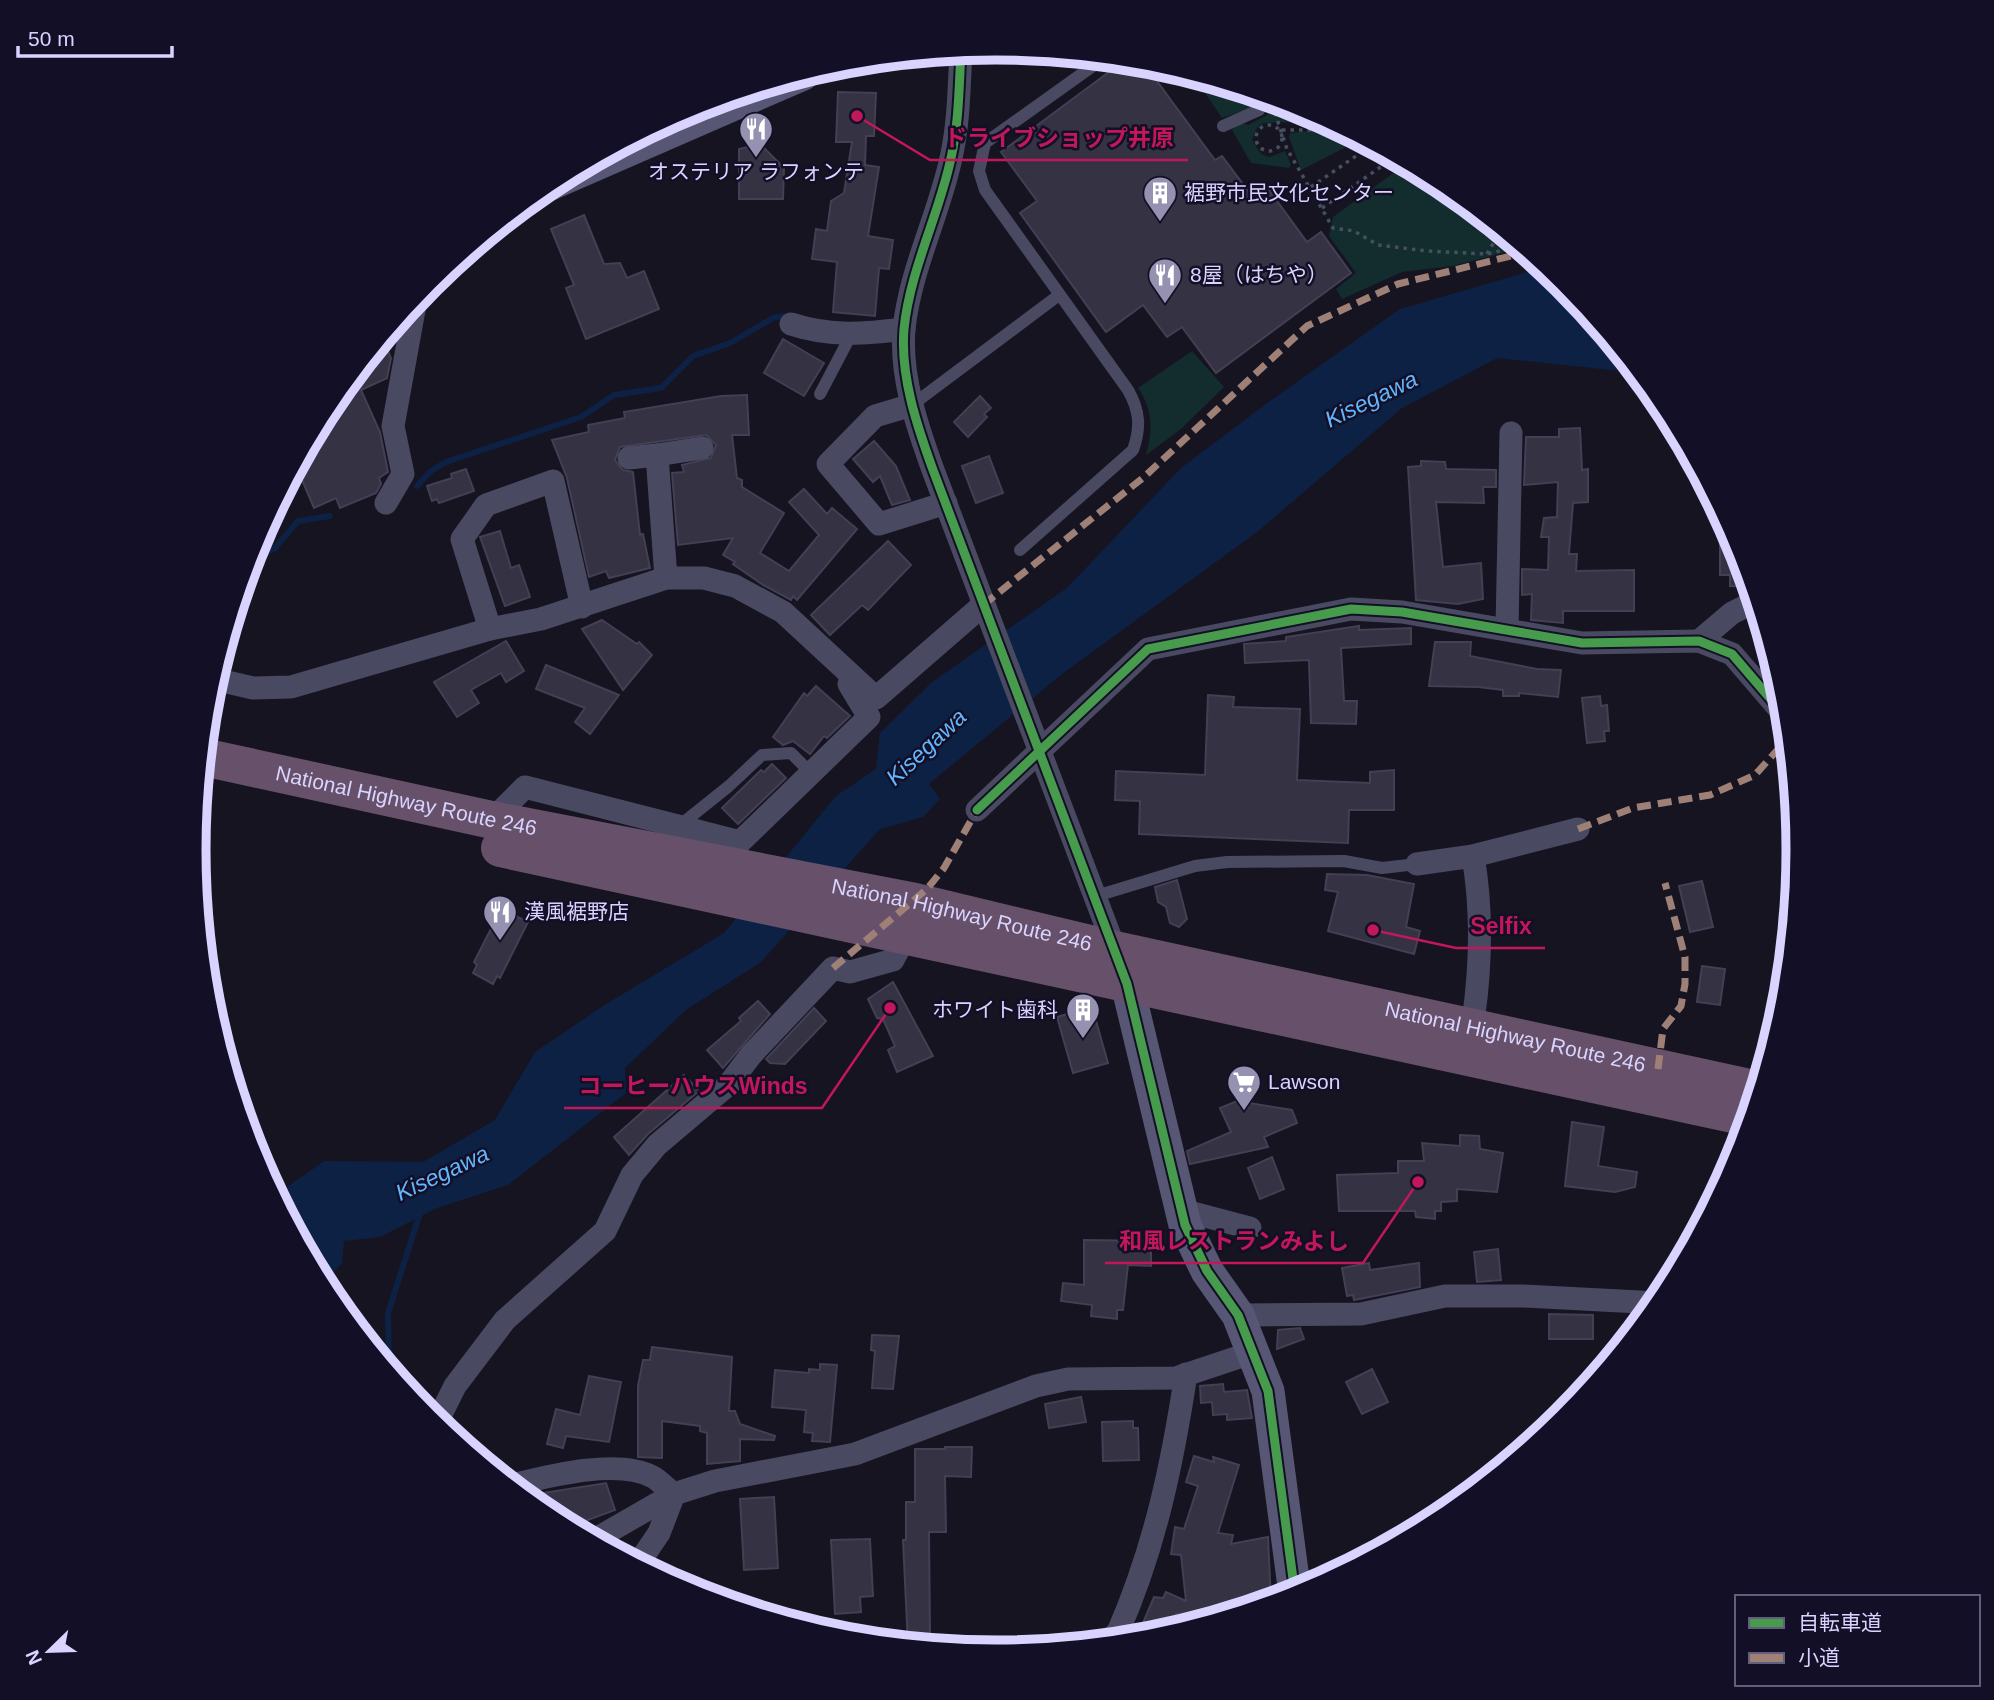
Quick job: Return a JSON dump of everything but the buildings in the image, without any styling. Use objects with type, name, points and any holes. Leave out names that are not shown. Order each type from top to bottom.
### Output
[{"type":"highway","name":"National Highway Route 246","points":[[212,759],[492,820],[680,857],[911,918],[1741,1116]]},
{"type":"highway","name":"National Highway Route 246","points":[[209,784],[680,857]]},
{"type":"highway","name":"National Highway Route 246","points":[[1121,967],[1472,1028],[1751,1088]]},
{"type":"street","points":[[960,61],[952,156],[913,286],[904,329],[905,361],[912,405],[983,605],[1121,967],[1182,1210],[1207,1271],[1238,1315],[1268,1391],[1294,1583]]},
{"type":"street","points":[[638,146],[724,108]]},
{"type":"street","points":[[386,502],[404,474],[393,426],[412,319]]},
{"type":"street","points":[[791,324],[819,333],[851,335],[904,329]]},
{"type":"street","points":[[912,405],[875,416],[828,464],[879,524],[946,503]]},
{"type":"street","points":[[1507,628],[1511,433]]},
{"type":"street","points":[[629,458],[702,448]]},
{"type":"street","points":[[657,455],[666,578]]},
{"type":"street","points":[[490,629],[462,539],[486,505],[553,481],[582,607]]},
{"type":"street","points":[[225,682],[253,688],[291,687],[490,629],[541,619],[666,578],[704,578],[764,599],[783,611],[876,698],[983,605]]},
{"type":"street","points":[[1699,641],[1732,614],[1749,605]]},
{"type":"street","points":[[978,810],[1148,649],[1351,609],[1402,612],[1507,628],[1581,643],[1699,641],[1732,654],[1773,702]]},
{"type":"street","points":[[680,857],[740,842],[869,717],[852,690],[843,666]]},
{"type":"street","points":[[1417,864],[1473,856],[1578,830]]},
{"type":"street","points":[[1472,1028],[1481,946],[1479,891],[1473,856]]},
{"type":"street","points":[[442,1413],[463,1375],[505,1320],[605,1231],[632,1175],[657,1144],[729,1084],[751,1055],[833,968],[849,972],[893,960],[911,918]]},
{"type":"street","points":[[1182,1210],[1250,1228]]},
{"type":"street","points":[[1238,1315],[1362,1314],[1445,1296],[1523,1296],[1645,1302]]},
{"type":"street","points":[[602,1535],[674,1494],[715,1481],[855,1454],[1036,1386],[1068,1379],[1176,1378],[1254,1352]]},
{"type":"street","points":[[1118,1631],[1155,1534],[1172,1467],[1186,1374]]},
{"type":"street","points":[[524,1483],[568,1474],[623,1468],[652,1477],[674,1494]]},
{"type":"street","points":[[643,1557],[659,1533],[674,1494]]},
{"type":"lane","points":[[1020,550],[1133,450],[1139,429],[1138,412],[1128,390],[985,190],[979,171],[985,143],[1094,65]]},
{"type":"lane","points":[[1223,126],[1265,106]]},
{"type":"lane","points":[[912,405],[1059,295]]},
{"type":"lane","points":[[820,394],[851,335]]},
{"type":"lane","points":[[680,857],[729,786],[762,755],[790,753],[811,773]]},
{"type":"lane","points":[[1096,896],[1195,866],[1227,862],[1345,862],[1382,868],[1417,864]]},
{"type":"path","points":[[1273,109],[1287,149],[1333,228],[1354,231],[1378,245],[1487,254],[1509,249]]},
{"type":"path","points":[[1281,130],[1280,144],[1274,150],[1266,151],[1257,143],[1261,128],[1269,126],[1281,130],[1321,130]]},
{"type":"path","points":[[1310,187],[1364,150]]},
{"type":"path","points":[[1322,208],[1387,162]]},
{"type":"path","points":[[1487,254],[1496,238]]},
{"type":"green space","points":[[1205,93],[1256,103],[1247,110],[1222,118]]},
{"type":"green space","points":[[1271,109],[1306,123],[1265,123],[1255,132],[1252,140],[1261,154],[1269,157],[1285,151],[1291,164],[1289,168],[1251,163],[1232,130],[1238,122],[1248,125],[1267,115]]},
{"type":"green space","points":[[1322,130],[1352,144],[1301,170],[1290,133]]},
{"type":"green space","points":[[1399,169],[1478,223],[1512,251],[1453,266],[1402,272],[1342,299],[1336,289],[1356,273],[1329,236],[1333,217]]},
{"type":"green space","points":[[1192,351],[1224,387],[1181,429],[1146,455],[1150,420],[1147,404],[1138,388]]},
{"type":"water","name":"Kisegawa","points":[[1534,270],[1591,329],[1626,372],[1497,358],[1402,408],[1257,532],[1062,674],[929,784],[940,799],[923,817],[880,829],[760,963],[687,1009],[625,1068],[626,1093],[508,1185],[437,1208],[380,1237],[344,1241],[342,1263],[331,1274],[283,1190],[324,1161],[423,1162],[495,1120],[535,1052],[606,1004],[724,933],[836,796],[876,769],[880,733],[932,682],[1067,588],[1181,468],[1400,309]]},
{"type":"waterway","points":[[417,486],[431,471],[446,462],[581,417],[614,395],[661,388],[693,356],[730,343],[773,318],[783,316]]},
{"type":"waterway","points":[[265,553],[274,549],[298,521],[330,516]]},
{"type":"waterway","name":"Kisegawa","points":[[389,1354],[388,1313],[421,1210]]},
{"type":"marked path","points":[[983,605],[1144,477],[1307,326],[1398,284],[1516,255]]},
{"type":"marked path","points":[[1578,829],[1633,808],[1710,795],[1755,775],[1781,746]]},
{"type":"marked path","points":[[833,968],[927,889],[944,868],[977,810]]},
{"type":"marked path","points":[[1658,1069],[1663,1029],[1681,1006],[1685,984],[1685,957],[1665,883]]},
{"type":"cycle path","points":[[960,61],[954,145],[907,307],[903,347],[907,383],[933,470],[1127,984],[1185,1225],[1207,1271],[1238,1315],[1268,1391],[1293,1583]]},
{"type":"cycle path","points":[[977,810],[1148,649],[1351,609],[1402,612],[1582,643],[1699,641],[1732,654],[1773,702]]},
{"type":"place","name":"ドライブショップ井原","points":[[857,116]]},
{"type":"place","name":"オステリア ラフォンテ","points":[[756,159]]},
{"type":"place","name":"裾野市民文化センター","points":[[1160,223]]},
{"type":"place","name":"8屋（はちや）","points":[[1165,305]]},
{"type":"place","name":"Selfix","points":[[1373,930]]},
{"type":"place","name":"漢風裾野店","points":[[500,942]]},
{"type":"place","name":"コーヒーハウスWinds","points":[[890,1008]]},
{"type":"place","name":"ホワイト歯科","points":[[1083,1040]]},
{"type":"place","name":"Lawson","points":[[1244,1112]]},
{"type":"place","name":"和風レストランみよし","points":[[1418,1182]]}]
